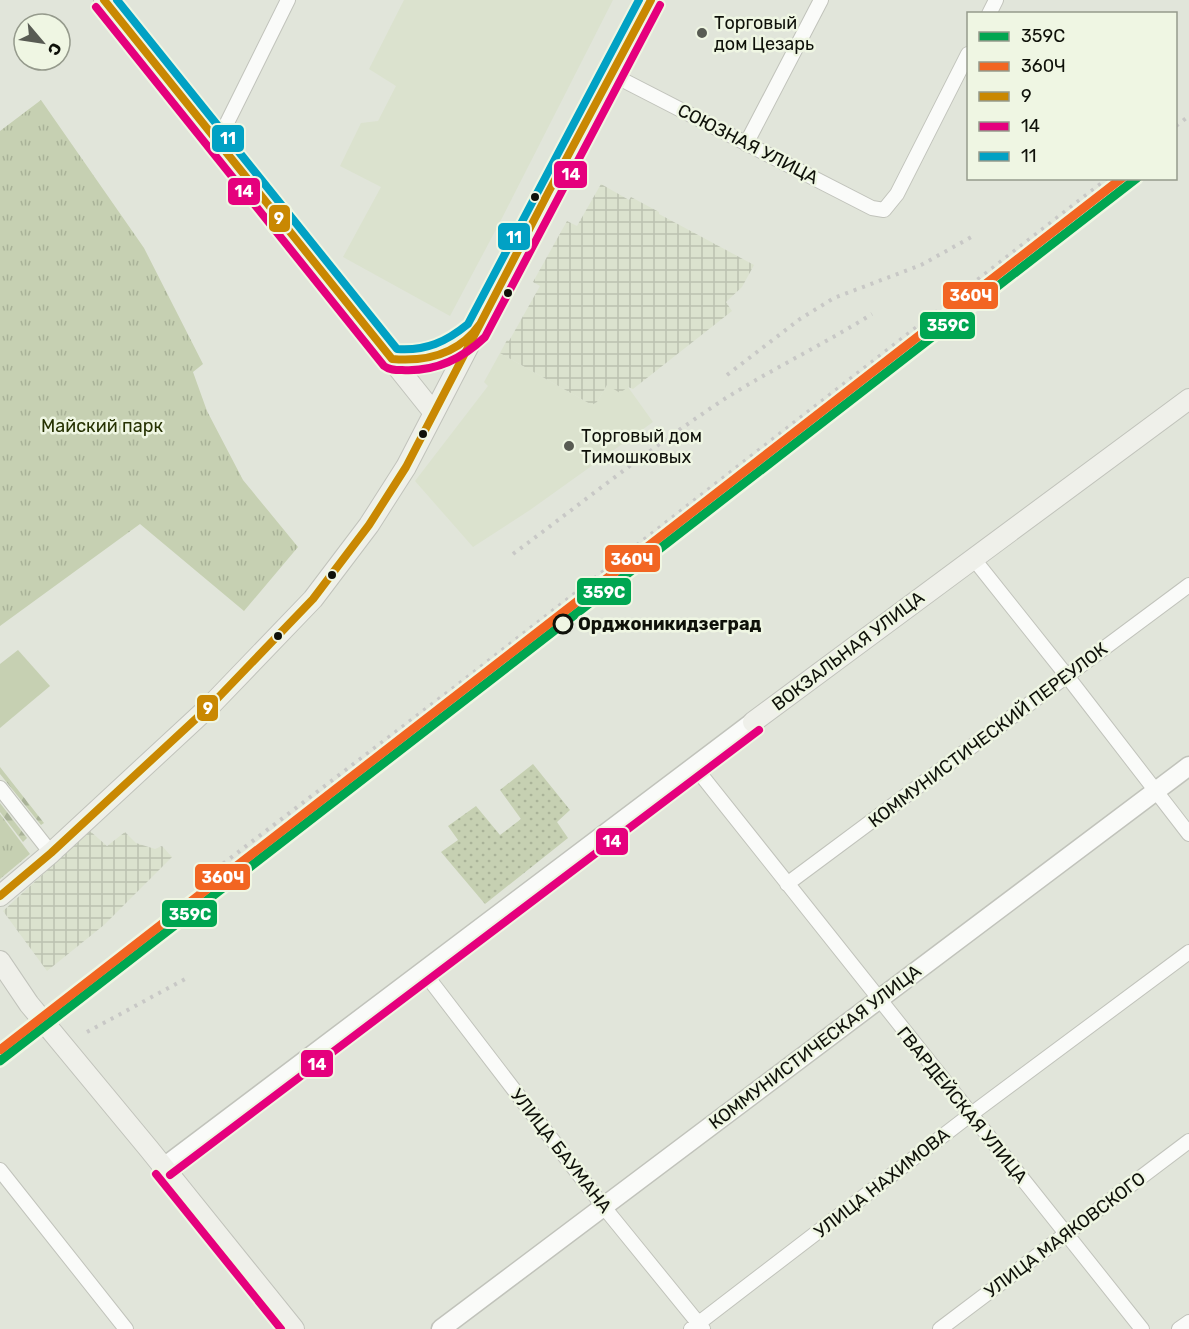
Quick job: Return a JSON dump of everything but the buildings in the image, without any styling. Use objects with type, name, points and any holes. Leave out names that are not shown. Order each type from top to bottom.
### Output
[{"type":"main road","points":[[104,0],[434,413]]},
{"type":"main road","points":[[0,896],[51,853],[213,703],[313,599],[369,525],[401,476],[651,0]]},
{"type":"main road","points":[[392,359],[407,361],[433,358],[459,345],[476,331]]},
{"type":"main road","name":"ВОКЗАЛЬНАЯ УЛИЦА","points":[[753,722],[1189,399]]},
{"type":"main road","points":[[0,961],[29,1004],[294,1329]]},
{"type":"street","points":[[218,143],[288,0]]},
{"type":"street","points":[[747,144],[821,0]]},
{"type":"street","name":"СОЮЗНАЯ УЛИЦА","points":[[613,75],[872,208],[884,210],[897,194],[967,58]]},
{"type":"street","points":[[973,558],[1189,834]]},
{"type":"street","name":"КОММУНИСТИЧЕСКИЙ ПЕРЕУЛОК","points":[[787,885],[1189,585]]},
{"type":"street","name":"ВОКЗАЛЬНАЯ УЛИЦА","points":[[164,1167],[753,722]]},
{"type":"street","name":"ГВАРДЕЙСКАЯ УЛИЦА","points":[[694,766],[1142,1329]]},
{"type":"street","name":"КОММУНИСТИЧЕСКАЯ УЛИЦА","points":[[441,1329],[1189,766]]},
{"type":"street","points":[[0,788],[51,853]]},
{"type":"street","name":"УЛИЦА НАХИМОВА","points":[[698,1327],[970,1115],[1189,952]]},
{"type":"street","name":"УЛИЦА БАУМАНА","points":[[423,971],[698,1327]]},
{"type":"street","name":"УЛИЦА МАЯКОВСКОГО","points":[[940,1329],[1189,1142]]},
{"type":"street","points":[[0,1170],[126,1329]]},
{"type":"street","points":[[1179,1329],[1189,1322]]},
{"type":"shaded area","points":[[404,0],[613,0],[450,316],[343,257],[381,187],[340,166],[361,123],[378,121],[396,86],[369,69]]},
{"type":"shaded area","points":[[601,184],[629,200],[631,197],[754,265],[742,287],[726,302],[732,311],[633,389],[628,387],[620,393],[607,385],[597,402],[592,405],[500,353],[540,286],[533,282],[567,221],[577,226]]},
{"type":"shaded area","points":[[500,353],[592,405],[597,402],[607,385],[628,387],[653,422],[530,510],[473,547],[415,481],[488,386],[484,382]]},
{"type":"shaded area","points":[[90,831],[107,846],[125,832],[136,843],[155,849],[162,846],[172,857],[104,925],[47,971],[3,911]]},
{"type":"green space","name":"Майский парк","points":[[41,100],[144,248],[203,364],[193,372],[207,411],[243,480],[298,547],[244,611],[140,524],[0,626],[0,131]]},
{"type":"green space","points":[[18,650],[50,686],[0,728],[0,664]]},
{"type":"green space","points":[[533,764],[570,810],[557,822],[568,838],[485,904],[441,852],[458,840],[448,826],[476,806],[500,835],[521,819],[500,790]]},
{"type":"green space","points":[[0,767],[44,823],[41,825],[0,774]]},
{"type":"green space","points":[[0,803],[27,838],[23,842],[0,812]]},
{"type":"green space","points":[[0,814],[30,854],[0,879]]},
{"type":"railway","points":[[1177,125],[1189,116]]},
{"type":"railway","points":[[216,869],[465,679],[1105,180]]},
{"type":"railway","points":[[727,375],[800,319],[834,298],[921,265],[975,235]]},
{"type":"railway","points":[[513,554],[699,416],[762,376],[872,314]]},
{"type":"railway","points":[[87,1032],[187,978]]},
{"type":"transit line","name":"9","points":[[104,0],[392,359],[418,359],[441,354],[462,343],[480,324]]},
{"type":"transit line","name":"11","points":[[117,0],[397,349],[426,347],[435,344],[452,336],[468,324],[639,0]]},
{"type":"transit line","name":"9","points":[[0,896],[51,853],[213,703],[313,599],[369,525],[406,467],[651,0]]},
{"type":"transit line","name":"14","points":[[96,7],[384,366],[392,370],[414,370],[436,366],[457,358],[485,337],[660,5]]},
{"type":"transit line","name":"360Ч","points":[[0,1050],[1119,180]]},
{"type":"transit line","name":"359С","points":[[0,1061],[1134,180]]},
{"type":"transit line","name":"14","points":[[170,1175],[759,730]]},
{"type":"transit line","name":"14","points":[[156,1174],[281,1329]]},
{"type":"place","name":"Торговый дом Цезарь","points":[[702,33]]},
{"type":"place","name":"Торговый дом Тимошковых","points":[[569,446]]},
{"type":"place","name":"Орджоникидзеград","points":[[563,624]]}]
